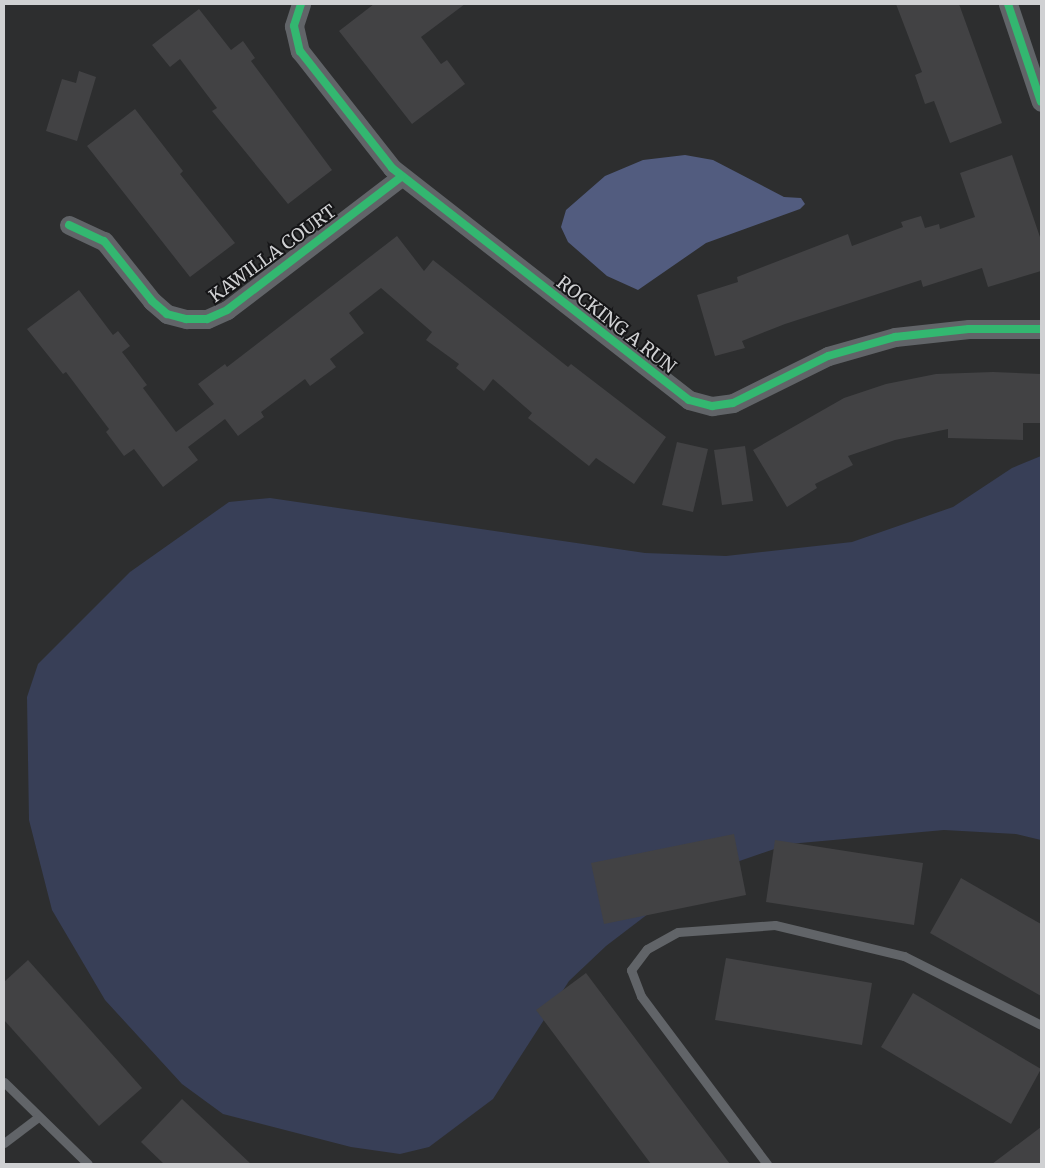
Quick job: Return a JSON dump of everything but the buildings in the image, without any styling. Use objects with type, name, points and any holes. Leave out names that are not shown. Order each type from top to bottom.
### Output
[{"type":"street","name":"ROCKING A RUN","points":[[301,4],[294,26],[300,51],[372,147],[401,177],[669,385],[700,404],[722,406],[742,400],[812,363],[873,342],[935,331],[1041,329]]},
{"type":"street","points":[[1008,4],[1041,102]]},
{"type":"street","name":"KAWILLA COURT","points":[[69,225],[104,241],[152,301],[167,314],[186,319],[207,319],[227,310],[401,177]]},
{"type":"lane","points":[[767,1164],[641,996],[632,970],[647,949],[678,932],[775,925],[904,956],[1041,1025]]},
{"type":"lane","points":[[4,1082],[37,1118],[88,1164]]},
{"type":"lane","points":[[4,1143],[37,1118]]},
{"type":"shaded area","points":[[685,155],[713,160],[784,197],[801,198],[805,204],[800,209],[706,243],[638,290],[607,276],[568,242],[561,227],[566,210],[605,176],[643,160]]},
{"type":"shaded area","points":[[1041,456],[1041,840],[1016,834],[944,830],[789,844],[699,875],[606,946],[569,981],[493,1099],[429,1147],[400,1154],[351,1147],[223,1114],[182,1084],[105,1000],[52,910],[29,820],[27,697],[38,664],[130,572],[229,502],[270,498],[645,553],[726,556],[852,542],[953,507],[1012,468]]},
{"type":"cycle path","points":[[301,4],[294,26],[300,51],[392,168],[689,400],[712,406],[733,403],[828,356],[895,337],[969,329],[1041,329]]},
{"type":"cycle path","points":[[1008,4],[1041,102]]},
{"type":"cycle path","points":[[69,225],[104,241],[152,301],[167,314],[186,319],[207,319],[227,310],[401,177]]}]
